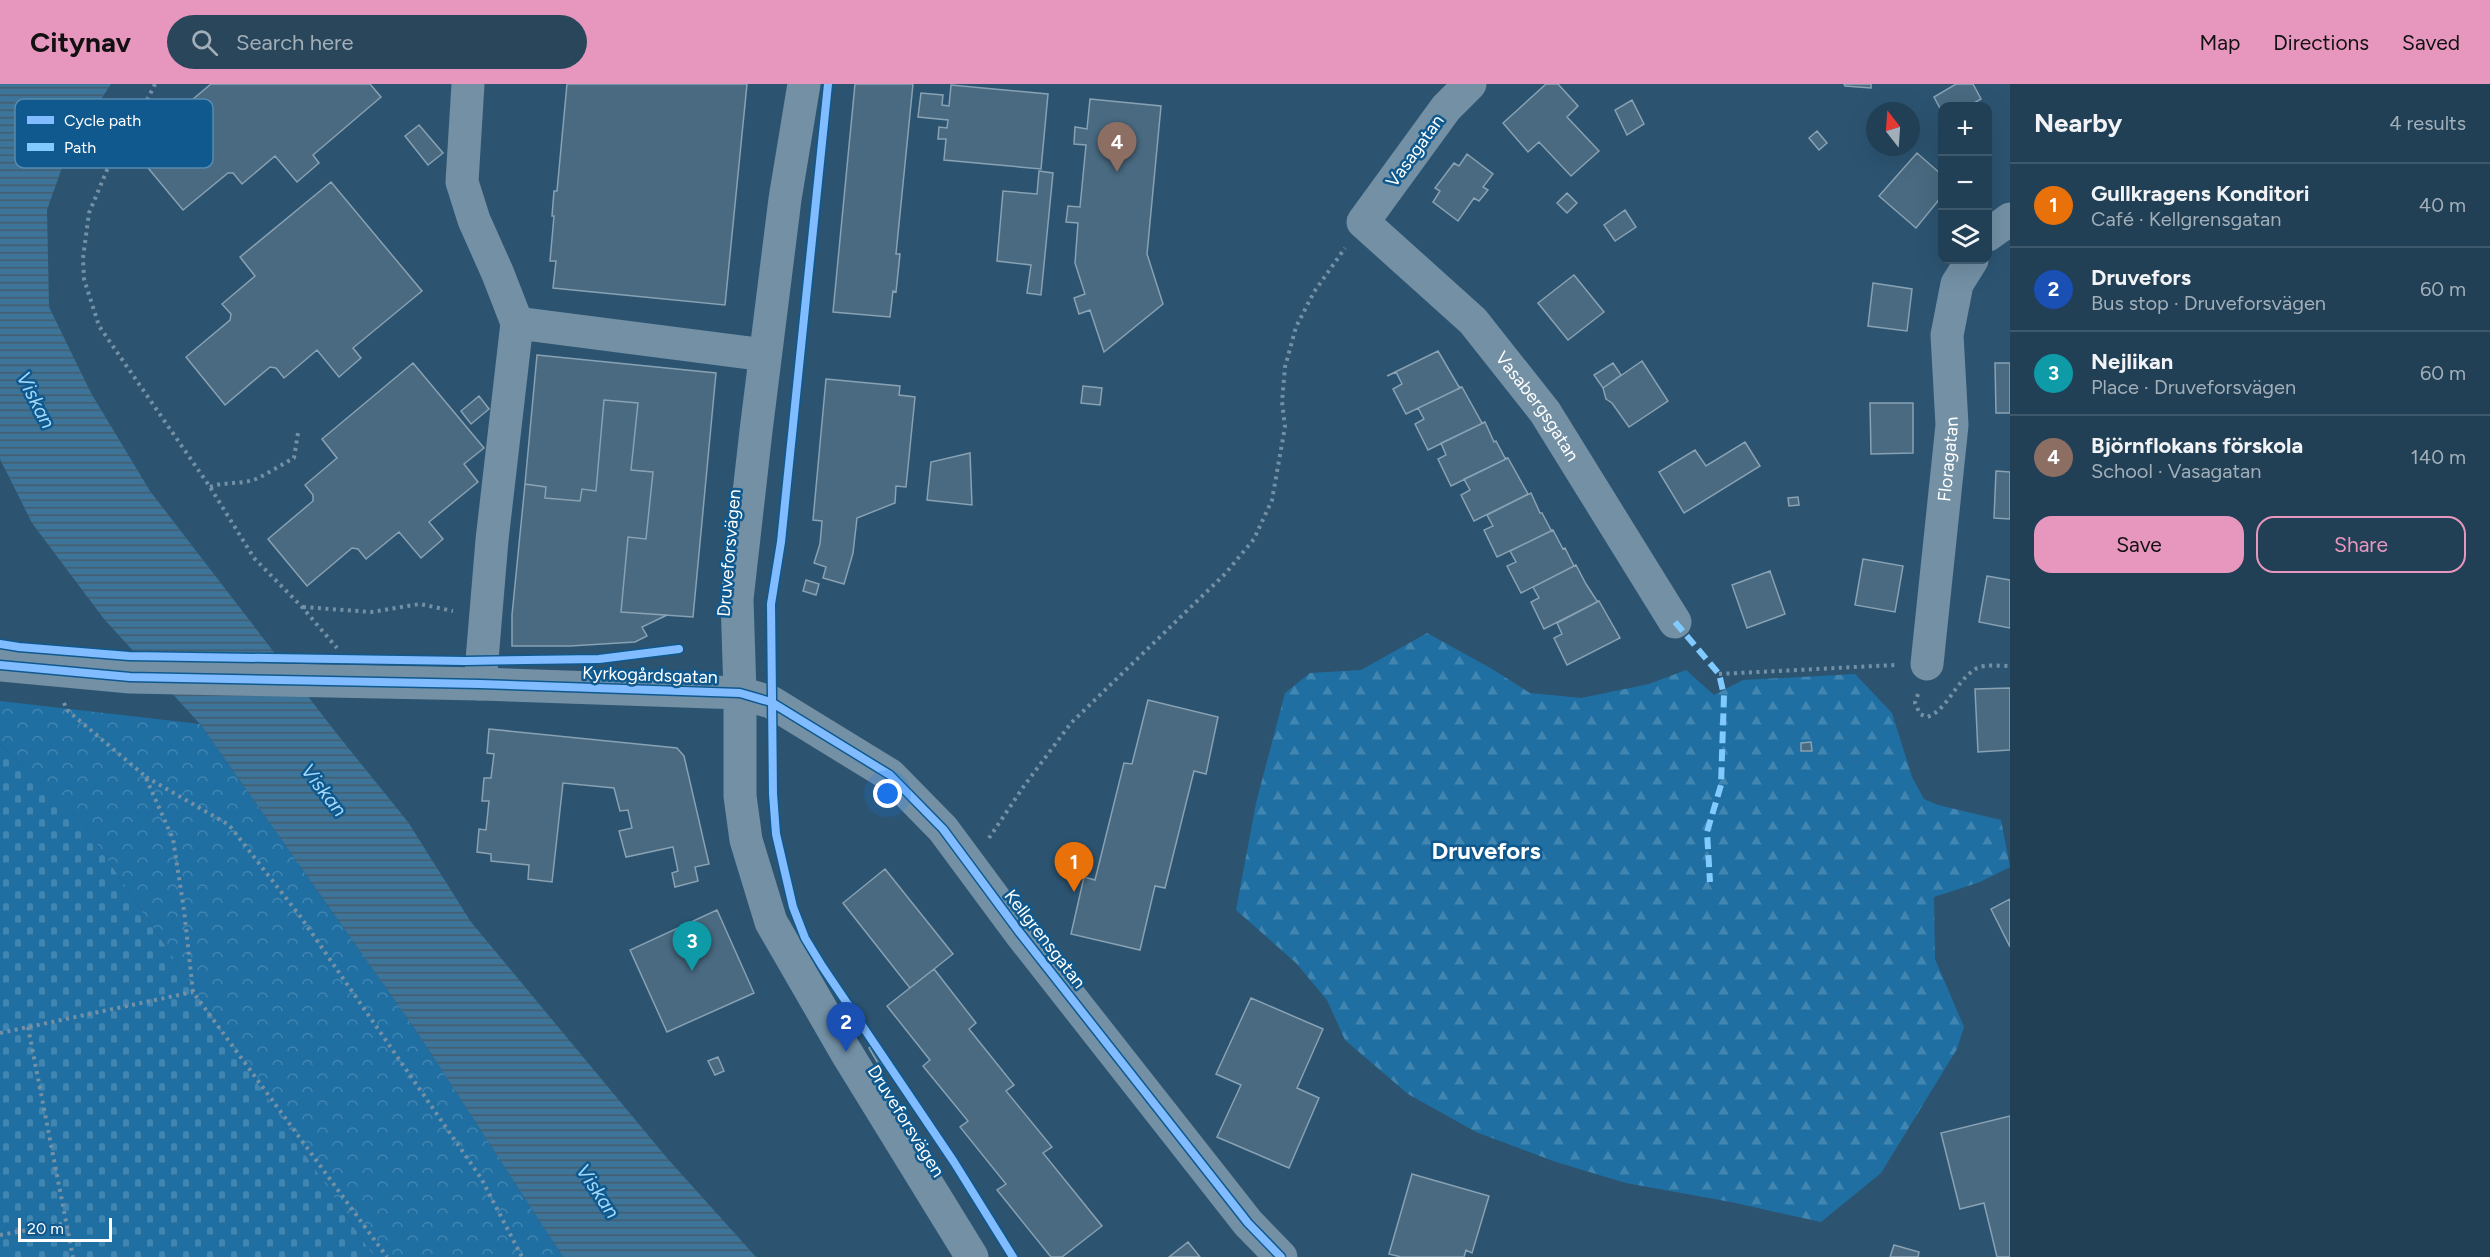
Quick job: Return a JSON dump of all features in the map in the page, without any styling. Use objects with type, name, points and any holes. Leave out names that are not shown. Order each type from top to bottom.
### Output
[{"type":"street","points":[[468,84],[462,182],[474,220],[517,323],[492,540],[480,684]]},
{"type":"street","name":"Druveforsvägen","points":[[804,84],[785,199],[737,599],[740,796],[746,840],[771,922],[846,1052],[972,1257]]},
{"type":"street","name":"Vasagatan","points":[[1363,222],[1446,108],[1470,84]]},
{"type":"street","points":[[1992,232],[2010,219]]},
{"type":"street","name":"Vasabergsgatan","points":[[1363,222],[1473,321],[1545,412],[1675,622]]},
{"type":"street","name":"Floragatan","points":[[1927,664],[1952,425],[1947,336],[1957,284],[1970,264]]},
{"type":"street","points":[[517,323],[765,355]]},
{"type":"street","points":[[0,665],[53,671]]},
{"type":"street","name":"Kyrkogårdsgatan","points":[[53,671],[130,677],[480,684],[740,693]]},
{"type":"street","name":"Kellgrensgatan","points":[[740,693],[771,702],[890,775],[943,829],[1028,942],[1248,1223],[1281,1257]]},
{"type":"path","points":[[148,99],[155,84]]},
{"type":"path","points":[[108,168],[89,213],[83,258],[84,279],[99,326],[210,487],[254,558],[302,607],[340,651]]},
{"type":"path","points":[[971,866],[1024,786],[1071,723],[1225,574],[1254,539],[1272,501],[1285,428],[1282,402],[1285,367],[1296,327],[1314,292],[1363,222]]},
{"type":"path","points":[[210,487],[256,479],[294,458],[298,433]]},
{"type":"path","points":[[302,607],[371,612],[420,604],[458,613]]},
{"type":"path","points":[[1719,674],[1864,666]]},
{"type":"path","points":[[53,671],[67,710],[145,776],[229,825],[300,916],[481,1178],[522,1257]]},
{"type":"path","points":[[145,776],[173,839],[193,992],[387,1257]]},
{"type":"path","points":[[0,1033],[193,992]]},
{"type":"path","points":[[28,1027],[73,1257]]},
{"type":"path","points":[[0,1235],[66,1223]]},
{"type":"green space","points":[[1427,633],[1530,693],[1581,698],[1649,684],[1686,670],[1714,695],[1743,680],[1855,674],[1892,713],[1912,777],[1924,799],[1938,805],[2001,820],[2010,867],[1980,882],[1934,897],[1935,959],[1964,1027],[1957,1049],[1881,1173],[1821,1222],[1731,1202],[1626,1183],[1556,1162],[1476,1132],[1408,1094],[1345,1040],[1327,1000],[1296,963],[1236,910],[1256,803],[1285,693],[1310,673],[1361,670]]},
{"type":"green space","points":[[0,701],[200,724],[417,1032],[563,1257],[374,1257],[83,823],[0,744]]},
{"type":"green space","points":[[0,744],[83,823],[374,1257],[0,1257]]},
{"type":"water","name":"Viskan","points":[[0,84],[111,84],[101,99],[15,99],[15,168],[62,168],[47,210],[49,307],[91,393],[150,491],[337,734],[408,822],[471,922],[667,1158],[756,1257],[563,1257],[417,1032],[200,724],[104,619],[32,523],[0,459]]},
{"type":"building","points":[[211,84],[370,84],[381,97],[313,155],[319,163],[297,182],[275,156],[242,184],[233,173],[228,173],[183,210],[148,168],[213,168],[213,99],[193,99]]},
{"type":"building","points":[[567,84],[747,84],[725,305],[553,288],[556,261],[550,261],[554,216],[552,216],[554,191],[557,191]]},
{"type":"building","points":[[855,84],[913,84],[896,254],[900,254],[896,292],[893,291],[890,317],[833,312]]},
{"type":"building","points":[[1546,84],[1558,84],[1578,106],[1567,117],[1599,151],[1571,176],[1539,142],[1528,152],[1503,123]]},
{"type":"building","points":[[1844,84],[1871,84],[1871,88],[1845,86]]},
{"type":"building","points":[[1956,84],[1973,84],[1981,99],[1976,102],[1938,102],[1938,104],[1934,97]]},
{"type":"building","points":[[951,85],[1048,94],[1041,169],[944,160],[946,139],[938,139],[939,127],[947,128],[948,120],[918,117],[921,93],[943,95],[942,105],[949,106]]},
{"type":"building","points":[[1090,99],[1161,106],[1147,254],[1163,304],[1104,352],[1090,310],[1079,314],[1074,298],[1085,294],[1075,263],[1078,223],[1066,222],[1068,206],[1080,207],[1086,145],[1074,144],[1075,127],[1087,129]]},
{"type":"building","points":[[1632,100],[1644,124],[1627,135],[1615,110]]},
{"type":"building","points":[[419,125],[443,153],[428,165],[405,136]]},
{"type":"building","points":[[1817,131],[1827,143],[1819,150],[1809,138]]},
{"type":"building","points":[[1467,154],[1493,174],[1483,187],[1488,190],[1479,201],[1474,198],[1458,221],[1433,202],[1440,191],[1435,188],[1454,163],[1459,166]]},
{"type":"building","points":[[1914,156],[1920,156],[1938,171],[1938,201],[1916,228],[1879,196]]},
{"type":"building","points":[[1039,171],[1053,173],[1041,295],[1027,293],[1031,265],[997,261],[1003,191],[1037,194]]},
{"type":"building","points":[[331,182],[422,291],[353,348],[361,358],[339,377],[317,350],[284,378],[276,368],[270,367],[225,405],[186,357],[230,320],[231,314],[222,304],[255,276],[240,257]]},
{"type":"building","points":[[1567,193],[1577,203],[1567,213],[1557,203]]},
{"type":"building","points":[[1625,210],[1636,227],[1615,241],[1604,225]]},
{"type":"building","points":[[1574,275],[1604,312],[1568,340],[1538,303]]},
{"type":"building","points":[[1873,283],[1912,289],[1907,331],[1868,326]]},
{"type":"building","points":[[1438,351],[1459,387],[1462,387],[1406,414],[1393,389],[1402,384],[1396,372],[1387,376]]},
{"type":"building","points":[[537,355],[716,373],[693,617],[621,612],[628,537],[646,539],[653,472],[631,470],[638,403],[604,400],[596,491],[582,489],[580,501],[545,498],[546,487],[525,484]]},
{"type":"building","points":[[1642,361],[1668,401],[1629,427],[1612,403],[1606,399],[1603,388]]},
{"type":"building","points":[[413,363],[484,448],[464,464],[478,482],[429,522],[443,539],[421,558],[399,532],[366,559],[358,549],[352,548],[307,586],[268,539],[313,501],[313,495],[305,485],[337,458],[322,439]]},
{"type":"building","points":[[1613,363],[1621,375],[1603,388],[1594,375]]},
{"type":"building","points":[[1995,363],[2010,363],[2010,413],[1996,413]]},
{"type":"building","points":[[826,379],[900,386],[899,395],[915,397],[906,487],[896,486],[895,503],[857,518],[853,553],[844,584],[823,578],[826,567],[814,563],[820,544],[822,521],[813,520]]},
{"type":"building","points":[[1083,386],[1102,388],[1100,405],[1081,403]]},
{"type":"building","points":[[1462,387],[1482,423],[1485,422],[1428,450],[1415,424],[1424,419],[1418,408]]},
{"type":"building","points":[[479,396],[489,409],[471,424],[461,411]]},
{"type":"building","points":[[604,400],[638,403],[631,470],[653,472],[646,539],[628,537],[621,612],[667,615],[642,627],[647,636],[635,642],[570,646],[512,646],[512,615],[525,484],[546,487],[545,498],[580,501],[582,489],[596,491]]},
{"type":"building","points":[[1870,403],[1913,403],[1913,453],[1871,454]]},
{"type":"building","points":[[1485,422],[1494,442],[1496,441],[1505,458],[1508,458],[1451,486],[1438,459],[1446,455],[1441,443]]},
{"type":"building","points":[[1745,442],[1760,466],[1684,513],[1659,472],[1695,450],[1706,466]]},
{"type":"building","points":[[970,453],[972,505],[927,500],[931,462]]},
{"type":"building","points":[[1508,458],[1528,494],[1474,521],[1461,495],[1470,490],[1464,479]]},
{"type":"building","points":[[1996,471],[2010,472],[2010,519],[1994,518]]},
{"type":"building","points":[[1531,493],[1540,513],[1553,530],[1497,557],[1484,530],[1493,526],[1487,515]]},
{"type":"building","points":[[1798,497],[1799,505],[1789,506],[1788,498]]},
{"type":"building","points":[[1553,530],[1574,566],[1576,565],[1521,593],[1507,566],[1516,562],[1510,551]]},
{"type":"building","points":[[1863,559],[1903,566],[1895,612],[1855,605]]},
{"type":"building","points":[[1576,565],[1586,584],[1599,601],[1544,629],[1531,602],[1539,598],[1533,587]]},
{"type":"building","points":[[1770,571],[1785,614],[1747,628],[1732,585]]},
{"type":"building","points":[[1987,576],[2010,580],[2010,628],[1979,622]]},
{"type":"building","points":[[806,580],[819,584],[816,595],[803,591]]},
{"type":"building","points":[[1599,601],[1620,638],[1567,665],[1554,638],[1562,634],[1557,623]]},
{"type":"building","points":[[2010,688],[2010,750],[1978,752],[1975,689]]},
{"type":"building","points":[[1148,700],[1218,717],[1206,774],[1194,771],[1165,888],[1155,886],[1140,950],[1071,934],[1084,877],[1095,880],[1124,763],[1132,764]]},
{"type":"building","points":[[489,729],[677,748],[684,756],[709,864],[695,867],[698,881],[675,887],[672,873],[678,871],[673,847],[626,857],[619,831],[632,828],[628,810],[620,811],[614,788],[563,783],[552,882],[528,879],[529,865],[491,861],[491,854],[477,852],[479,829],[486,830],[489,801],[482,801],[484,778],[491,778],[494,754],[487,753]]},
{"type":"building","points":[[1811,742],[1812,751],[1801,751],[1801,743]]},
{"type":"building","points":[[885,869],[953,954],[910,988],[843,903]]},
{"type":"building","points":[[2010,899],[2010,947],[1991,909]]},
{"type":"building","points":[[717,910],[754,993],[667,1032],[630,950]]},
{"type":"building","points":[[934,969],[976,1023],[969,1029],[1014,1085],[1006,1091],[1052,1147],[1043,1153],[1102,1226],[1062,1257],[1051,1257],[997,1190],[1006,1184],[960,1127],[968,1121],[923,1066],[930,1060],[887,1006]]},
{"type":"building","points":[[1251,998],[1323,1029],[1297,1088],[1319,1098],[1289,1168],[1217,1137],[1241,1085],[1216,1074]]},
{"type":"building","points":[[874,1045],[884,1062],[879,1065],[869,1048]]},
{"type":"building","points":[[718,1057],[724,1071],[715,1075],[708,1061]]},
{"type":"building","points":[[2010,1116],[2010,1257],[1997,1257],[1984,1203],[1960,1209],[1941,1133]]},
{"type":"building","points":[[1412,1174],[1489,1196],[1472,1253],[1466,1250],[1464,1257],[1401,1257],[1389,1254]]},
{"type":"building","points":[[1188,1242],[1200,1257],[1169,1257]]},
{"type":"building","points":[[1894,1245],[1919,1252],[1918,1257],[1890,1257]]},
{"type":"marked path","points":[[1675,622],[1719,674],[1724,695],[1721,785],[1707,832],[1710,882]]},
{"type":"cycle path","points":[[828,84],[781,542],[771,604],[773,794],[776,834],[793,907],[805,938],[954,1162],[1013,1257]]},
{"type":"cycle path","points":[[0,644],[129,656],[465,661],[599,659],[679,649]]},
{"type":"cycle path","points":[[0,665],[130,677],[480,684],[740,693],[771,702],[890,775],[943,829],[1020,933],[1248,1223],[1281,1257]]},
{"type":"place","name":"Björnflokans förskola","points":[[1117,172]]},
{"type":"place","name":"Gullkragens Konditori","points":[[1074,892]]},
{"type":"place","name":"Nejlikan","points":[[692,971]]},
{"type":"place","name":"Druvefors","points":[[846,1052]]},
{"type":"district","name":"Druvefors","points":[[1486,850]]}]
